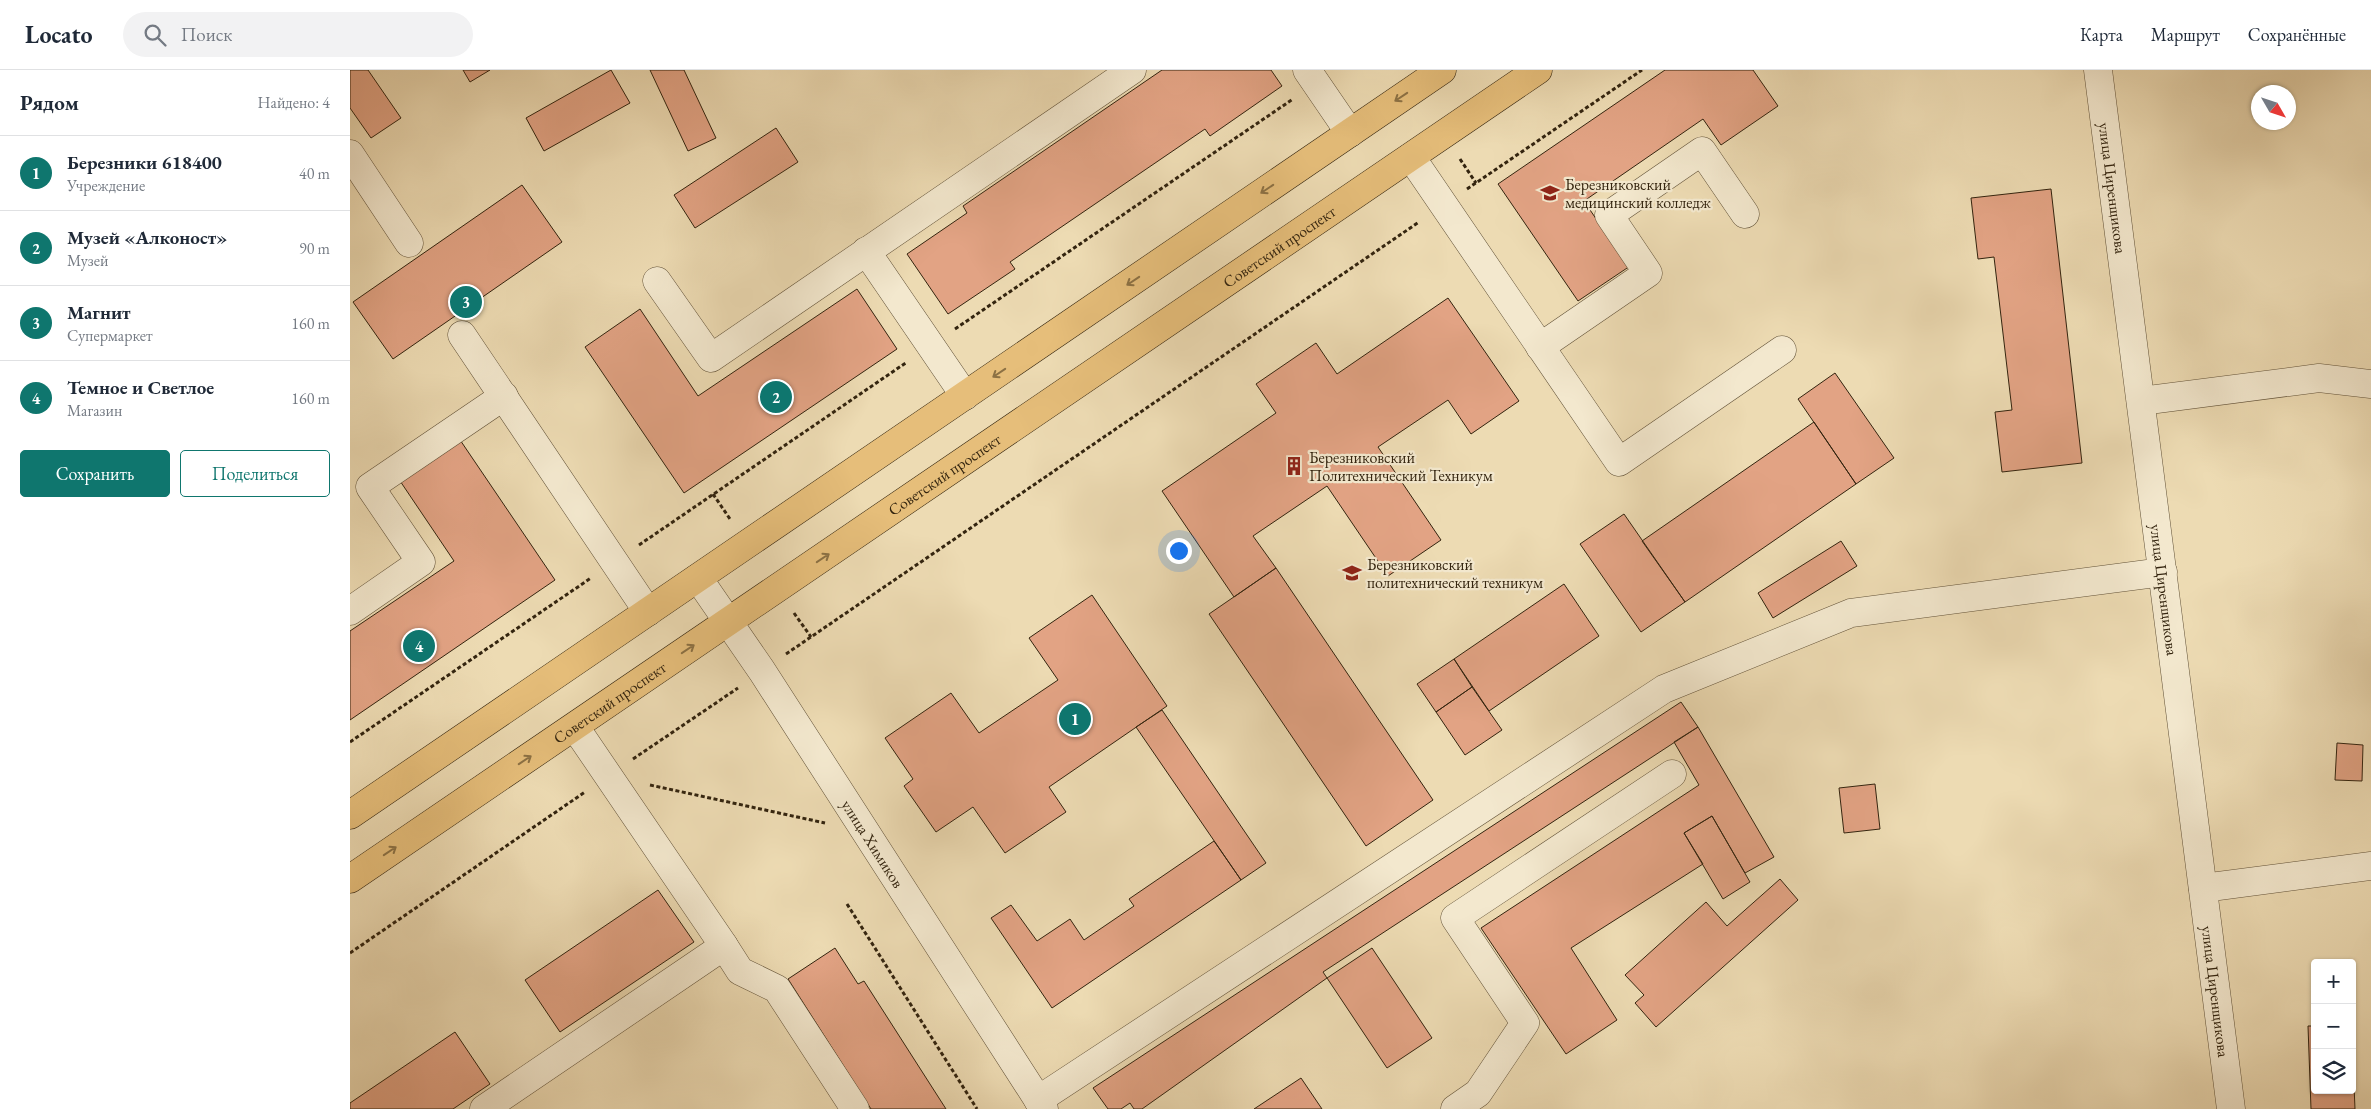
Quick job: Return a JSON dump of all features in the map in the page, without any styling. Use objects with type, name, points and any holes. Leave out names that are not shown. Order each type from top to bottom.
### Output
[{"type":"main road","points":[[353,807],[648,612],[1442,70]]},
{"type":"main road","name":"Советский проспект","points":[[350,878],[1538,70]]},
{"type":"street","points":[[657,281],[711,358],[1132,70]]},
{"type":"street","name":"улица Циренщикова","points":[[2098,70],[2231,1109]]},
{"type":"street","points":[[1312,76],[1350,133]]},
{"type":"street","points":[[1540,347],[1648,273],[1609,215],[1702,151],[1745,214]]},
{"type":"street","points":[[350,154],[409,243]]},
{"type":"street","points":[[1411,157],[1619,462],[1782,350]]},
{"type":"street","points":[[866,251],[965,396]]},
{"type":"street","points":[[462,335],[648,612]]},
{"type":"street","points":[[2141,401],[2319,378],[2371,384]]},
{"type":"street","points":[[350,611],[421,562],[370,487],[504,396]]},
{"type":"street","points":[[1041,1104],[1664,689],[1851,613],[2163,572]]},
{"type":"street","name":"улица Химиков","points":[[698,578],[762,671],[1041,1104]]},
{"type":"street","points":[[574,726],[740,971],[777,989],[854,1109]]},
{"type":"street","points":[[1455,1109],[1478,1093],[1525,1023],[1455,918],[1672,774]]},
{"type":"street","points":[[2203,888],[2371,866]]},
{"type":"street","points":[[484,1109],[724,946]]},
{"type":"path","points":[[350,952],[1642,70]]},
{"type":"path","points":[[350,742],[931,346],[1312,76]]},
{"type":"path","points":[[608,776],[865,832]]},
{"type":"path","points":[[847,904],[977,1109]]},
{"type":"building","points":[[350,70],[368,70],[401,118],[371,138],[350,108]]},
{"type":"building","points":[[463,70],[490,70],[470,82]]},
{"type":"building","points":[[611,70],[630,103],[544,151],[526,118]]},
{"type":"building","points":[[650,70],[684,70],[716,138],[688,151]]},
{"type":"building","points":[[1162,70],[1271,70],[1282,86],[1210,136],[1205,129],[1010,262],[1015,269],[948,314],[907,254],[967,213],[963,206]]},
{"type":"building","name":"Березниковский медицинский колледж","points":[[1665,70],[1753,70],[1778,106],[1721,145],[1703,119],[1584,201],[1607,235],[1636,262],[1578,301],[1498,184]]},
{"type":"building","points":[[776,128],[798,162],[695,228],[674,195]]},
{"type":"building","points":[[522,185],[562,242],[393,359],[353,302]]},
{"type":"building","points":[[2051,189],[2082,463],[2002,472],[1995,412],[2012,410],[1994,257],[1978,259],[1971,198]]},
{"type":"building","points":[[857,289],[897,349],[684,493],[585,347],[640,309],[698,396]]},
{"type":"building","name":"Березниковский Политехнический Техникум","points":[[1448,298],[1519,401],[1471,434],[1448,400],[1378,447],[1441,540],[1388,576],[1327,486],[1253,536],[1276,568],[1234,597],[1162,491],[1276,413],[1256,384],[1316,343],[1337,374]]},
{"type":"building","points":[[1835,373],[1894,458],[1856,484],[1798,399]]},
{"type":"building","points":[[1814,422],[1856,484],[1685,602],[1642,541]]},
{"type":"building","points":[[454,431],[555,580],[350,720],[350,631],[454,561],[394,472]]},
{"type":"building","points":[[1624,514],[1685,602],[1641,632],[1580,544]]},
{"type":"building","points":[[1841,541],[1857,566],[1773,618],[1758,593]]},
{"type":"building","points":[[1276,568],[1433,800],[1366,846],[1209,614]]},
{"type":"building","points":[[1564,584],[1599,636],[1489,711],[1454,659]]},
{"type":"building","points":[[1092,595],[1167,706],[1049,787],[1066,812],[1005,853],[973,807],[936,832],[904,786],[913,779],[885,738],[951,693],[979,733],[1058,680],[1029,638]]},
{"type":"building","points":[[1454,659],[1472,687],[1436,712],[1417,684]]},
{"type":"building","points":[[1472,687],[1502,730],[1465,755],[1436,712]]},
{"type":"building","points":[[1681,702],[1698,727],[1323,972],[1327,978],[1142,1109],[1134,1109],[1130,1103],[1121,1109],[1108,1109],[1093,1088]]},
{"type":"building","points":[[1162,710],[1266,863],[1241,880],[1136,727]]},
{"type":"building","points":[[1698,727],[1774,857],[1745,873],[1712,816],[1684,833],[1703,864],[1571,948],[1617,1020],[1566,1054],[1481,928],[1699,785],[1674,742]]},
{"type":"building","points":[[2337,743],[2363,745],[2362,781],[2335,780]]},
{"type":"building","points":[[1875,784],[1880,829],[1844,833],[1839,788]]},
{"type":"building","points":[[1712,816],[1750,882],[1723,899],[1684,833]]},
{"type":"building","points":[[1214,841],[1241,880],[1052,1008],[991,918],[1011,905],[1037,941],[1070,919],[1084,940],[1134,906],[1129,899]]},
{"type":"building","points":[[1780,879],[1798,900],[1656,1027],[1635,1003],[1644,995],[1625,975],[1706,902],[1727,926]]},
{"type":"building","points":[[658,890],[694,942],[560,1032],[525,980]]},
{"type":"building","points":[[835,948],[858,984],[864,981],[946,1109],[871,1109],[788,979]]},
{"type":"building","points":[[1372,948],[1432,1038],[1387,1068],[1327,978]]},
{"type":"building","points":[[2308,1026],[2311,1026],[2311,1094],[2354,1094],[2355,1109],[2311,1109]]},
{"type":"building","points":[[455,1032],[490,1084],[453,1109],[350,1109],[350,1103]]},
{"type":"building","points":[[1301,1078],[1322,1109],[1254,1109]]},
{"type":"place","name":"Березниковский медицинский колледж","points":[[1550,193]]},
{"type":"place","name":"Магнит","points":[[466,302]]},
{"type":"place","name":"Музей «Алконост»","points":[[776,397]]},
{"type":"place","name":"Березниковский Политехнический Техникум","points":[[1294,466]]},
{"type":"place","name":"Березниковский политехнический техникум","points":[[1352,573]]},
{"type":"place","name":"Темное и Светлое","points":[[419,646]]},
{"type":"place","name":"Березники 618400","points":[[1075,719]]}]
